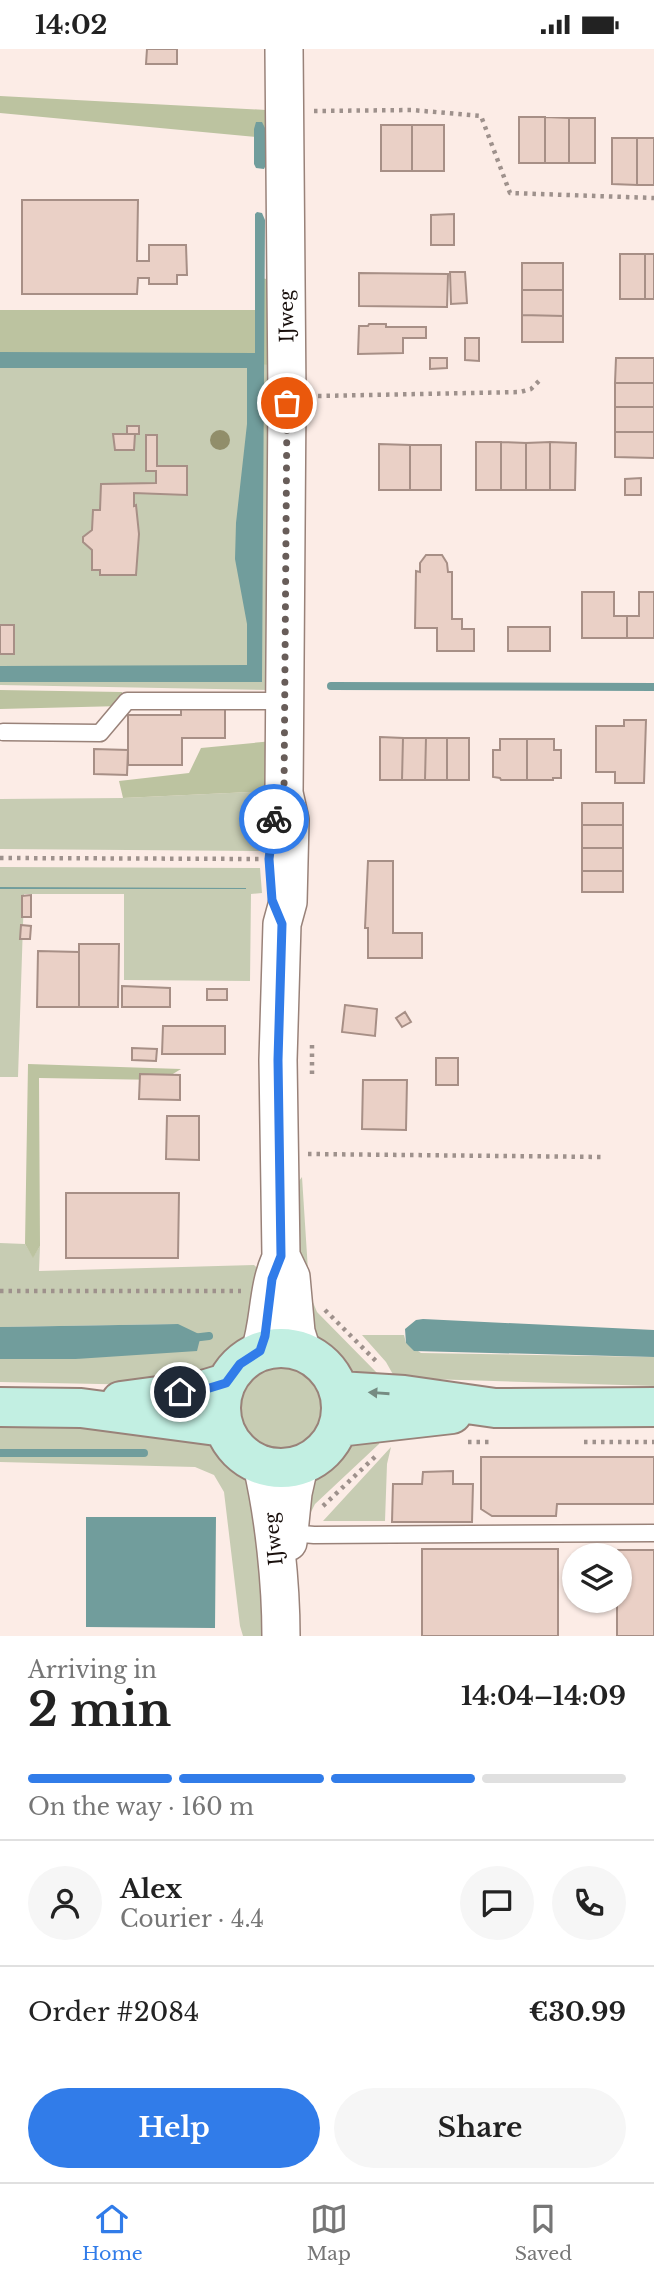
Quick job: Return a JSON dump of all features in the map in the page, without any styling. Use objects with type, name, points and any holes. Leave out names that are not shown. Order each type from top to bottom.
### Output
[{"type":"main road","points":[[284,1348],[302,1351],[318,1360],[331,1374],[339,1409],[330,1444],[316,1457],[299,1466],[281,1468],[262,1465],[244,1457],[231,1443],[224,1427],[220,1406],[226,1383],[240,1364],[260,1351],[284,1348]]},
{"type":"main road","points":[[81,1408],[203,1390],[226,1383]]},
{"type":"main road","points":[[339,1409],[404,1395],[495,1408],[654,1407]]},
{"type":"main road","points":[[0,1407],[81,1408],[224,1427]]},
{"type":"street","name":"IJweg","points":[[260,1351],[265,1336],[272,1279],[281,1256],[278,1060],[282,924],[288,902],[290,833],[284,793],[287,397],[284,49]]},
{"type":"street","name":"IJweg","points":[[282,924],[272,900],[269,859],[273,823],[284,793]]},
{"type":"street","name":"IJweg","points":[[281,1256],[291,1277],[296,1332],[302,1351]]},
{"type":"street","name":"IJweg","points":[[262,1465],[268,1492],[281,1625]]},
{"type":"street","name":"IJweg","points":[[281,1625],[289,1533],[299,1466]]},
{"type":"lane","points":[[3,732],[100,733],[127,701],[284,701]]},
{"type":"lane","points":[[289,1533],[654,1533]]},
{"type":"path","points":[[284,112],[412,110],[481,116],[510,193],[654,198]]},
{"type":"path","points":[[287,397],[520,392],[531,389],[540,380]]},
{"type":"path","points":[[0,858],[269,859]]},
{"type":"path","points":[[279,1155],[604,1157]]},
{"type":"path","points":[[0,1291],[270,1291]]},
{"type":"green space","points":[[0,96],[266,110],[266,138],[0,113]]},
{"type":"green space","points":[[261,278],[272,280],[273,365],[0,363],[0,310],[258,310]]},
{"type":"green space","points":[[0,363],[273,365],[271,690],[0,685]]},
{"type":"green space","points":[[0,690],[122,692],[122,706],[0,709]]},
{"type":"green space","points":[[273,741],[272,791],[123,798],[119,781],[189,773],[201,748]]},
{"type":"green space","points":[[272,791],[261,851],[0,849],[0,799],[123,798]]},
{"type":"green space","points":[[0,867],[260,868],[262,893],[251,894],[250,981],[124,980],[124,894],[24,894],[18,1077],[0,1077]]},
{"type":"green space","points":[[28,1064],[181,1069],[163,1080],[39,1078],[40,1246],[33,1258],[25,1244]]},
{"type":"green space","points":[[302,1177],[309,1286],[299,1287],[296,1185]]},
{"type":"green space","points":[[0,1243],[25,1244],[33,1257],[40,1246],[39,1271],[254,1265],[264,1274],[251,1338],[221,1365],[149,1385],[0,1382],[0,1359],[76,1359],[178,1324],[0,1327]]},
{"type":"green space","points":[[302,1299],[312,1300],[317,1312],[379,1375],[358,1383],[313,1340]]},
{"type":"green space","points":[[362,1335],[404,1335],[406,1343],[421,1353],[654,1357],[654,1386],[395,1378],[386,1362]]},
{"type":"green space","points":[[273,1368],[289,1368],[310,1379],[321,1400],[321,1416],[310,1437],[289,1448],[273,1448],[259,1442],[247,1430],[241,1416],[241,1400],[247,1386],[259,1374]]},
{"type":"green space","points":[[0,1422],[61,1422],[209,1438],[241,1469],[250,1482],[258,1531],[263,1636],[243,1636],[224,1492],[214,1475],[195,1467],[0,1462]]},
{"type":"green space","points":[[380,1434],[379,1444],[315,1504],[311,1512],[300,1500],[306,1483],[341,1445]]},
{"type":"green space","points":[[391,1447],[387,1464],[385,1521],[323,1521]]},
{"type":"water","points":[[256,122],[262,122],[265,128],[264,169],[256,168],[254,164]]},
{"type":"water","points":[[257,212],[262,213],[265,220],[262,682],[0,682],[0,666],[247,665],[247,624],[235,559],[236,523],[247,424],[247,368],[0,368],[0,352],[255,353]]},
{"type":"water","points":[[246,888],[246,889],[0,889]]},
{"type":"water","points":[[416,1320],[654,1330],[654,1357],[414,1351],[406,1343],[405,1329]]},
{"type":"water","points":[[178,1324],[201,1335],[197,1351],[76,1359],[0,1359],[0,1327]]},
{"type":"water","points":[[86,1517],[216,1517],[215,1628],[86,1627]]},
{"type":"building","points":[[147,49],[177,49],[177,64],[146,64]]},
{"type":"building","points":[[519,117],[545,117],[545,163],[519,163]]},
{"type":"building","points":[[545,117],[569,118],[569,163],[545,163]]},
{"type":"building","points":[[569,118],[595,118],[595,163],[569,163]]},
{"type":"building","points":[[381,125],[412,125],[412,171],[381,171]]},
{"type":"building","points":[[412,125],[444,125],[444,171],[412,171]]},
{"type":"building","points":[[612,138],[637,138],[637,185],[612,184]]},
{"type":"building","points":[[637,138],[654,138],[654,185],[637,185]]},
{"type":"building","points":[[22,200],[138,200],[137,261],[149,261],[149,245],[186,245],[187,275],[177,275],[177,284],[149,284],[149,278],[138,278],[137,294],[22,294]]},
{"type":"building","points":[[454,214],[454,245],[431,245],[431,215]]},
{"type":"building","points":[[620,254],[645,254],[645,299],[620,299]]},
{"type":"building","points":[[645,254],[654,254],[654,299],[645,299]]},
{"type":"building","points":[[522,263],[563,263],[563,290],[522,290]]},
{"type":"building","points":[[450,272],[465,272],[467,303],[451,304]]},
{"type":"building","points":[[359,273],[448,274],[447,307],[359,306]]},
{"type":"building","points":[[522,290],[563,290],[563,316],[522,315]]},
{"type":"building","points":[[522,315],[563,316],[563,342],[522,342]]},
{"type":"building","points":[[386,324],[386,327],[426,327],[426,338],[403,338],[403,353],[358,354],[359,326]]},
{"type":"building","points":[[465,338],[479,338],[479,361],[465,360]]},
{"type":"building","points":[[430,358],[447,358],[447,368],[430,369]]},
{"type":"building","points":[[616,358],[654,358],[654,383],[615,383]]},
{"type":"building","points":[[615,383],[654,383],[654,407],[615,407]]},
{"type":"building","points":[[615,407],[654,407],[654,432],[615,432]]},
{"type":"building","points":[[127,426],[139,426],[139,434],[127,434]]},
{"type":"building","points":[[615,432],[654,432],[654,458],[615,457]]},
{"type":"building","points":[[113,434],[135,434],[134,450],[115,450]]},
{"type":"building","points":[[146,435],[157,435],[157,466],[187,466],[187,495],[134,493],[139,534],[136,575],[100,575],[100,570],[92,570],[92,550],[83,542],[83,537],[92,530],[93,510],[100,510],[101,484],[156,483],[156,471],[146,471]]},
{"type":"building","points":[[476,442],[501,442],[501,490],[476,490]]},
{"type":"building","points":[[501,442],[526,443],[526,490],[501,490]]},
{"type":"building","points":[[550,442],[550,490],[526,490],[526,443]]},
{"type":"building","points":[[550,442],[576,443],[575,490],[550,490]]},
{"type":"building","points":[[379,444],[410,445],[410,490],[379,490]]},
{"type":"building","points":[[410,445],[441,445],[441,490],[410,490]]},
{"type":"building","points":[[641,478],[641,495],[625,495],[625,479]]},
{"type":"building","points":[[426,555],[442,555],[448,572],[452,572],[452,619],[462,619],[462,629],[474,629],[474,651],[437,651],[437,628],[415,628],[416,571],[420,572],[420,563]]},
{"type":"building","points":[[582,592],[614,592],[614,616],[627,616],[627,638],[582,638]]},
{"type":"building","points":[[639,592],[654,592],[654,638],[627,638],[627,616],[639,616]]},
{"type":"building","points":[[0,625],[14,625],[14,654],[0,654]]},
{"type":"building","points":[[508,627],[550,627],[550,651],[508,651]]},
{"type":"building","points":[[181,708],[225,708],[225,738],[182,738],[182,765],[128,765],[128,715],[181,715]]},
{"type":"building","points":[[624,720],[646,720],[644,783],[615,783],[615,772],[596,772],[596,726],[624,726]]},
{"type":"building","points":[[380,737],[403,738],[402,780],[380,780]]},
{"type":"building","points":[[403,738],[426,738],[425,780],[402,780]]},
{"type":"building","points":[[426,738],[447,738],[447,780],[425,780]]},
{"type":"building","points":[[447,738],[469,738],[469,780],[447,780]]},
{"type":"building","points":[[500,739],[527,739],[527,780],[501,780],[493,777],[493,750],[500,750]]},
{"type":"building","points":[[527,739],[554,739],[554,750],[561,750],[561,778],[527,780]]},
{"type":"building","points":[[94,749],[128,750],[127,775],[94,774]]},
{"type":"building","points":[[582,803],[623,803],[623,825],[582,825]]},
{"type":"building","points":[[582,825],[623,825],[623,848],[582,848]]},
{"type":"building","points":[[582,848],[623,848],[623,871],[582,871]]},
{"type":"building","points":[[368,861],[393,861],[393,933],[422,933],[422,958],[368,958],[368,928],[365,928]]},
{"type":"building","points":[[582,871],[623,871],[623,892],[582,892]]},
{"type":"building","points":[[31,895],[31,917],[22,917],[22,896]]},
{"type":"building","points":[[21,925],[31,926],[30,939],[20,939]]},
{"type":"building","points":[[79,944],[119,944],[118,1007],[79,1007]]},
{"type":"building","points":[[38,951],[79,952],[79,1007],[37,1007]]},
{"type":"building","points":[[122,986],[170,988],[170,1007],[122,1007]]},
{"type":"building","points":[[207,989],[227,989],[227,1000],[207,1000]]},
{"type":"building","points":[[345,1005],[377,1009],[375,1036],[342,1032]]},
{"type":"building","points":[[405,1012],[411,1022],[402,1027],[396,1018]]},
{"type":"building","points":[[163,1026],[225,1026],[225,1054],[162,1054]]},
{"type":"building","points":[[132,1048],[157,1049],[156,1061],[132,1060]]},
{"type":"building","points":[[436,1058],[458,1058],[458,1085],[436,1085]]},
{"type":"building","points":[[140,1074],[180,1075],[180,1100],[139,1099]]},
{"type":"building","points":[[363,1080],[407,1080],[406,1130],[362,1129]]},
{"type":"building","points":[[167,1116],[199,1116],[199,1160],[166,1159]]},
{"type":"building","points":[[66,1193],[179,1193],[178,1258],[66,1258]]},
{"type":"building","points":[[481,1457],[654,1457],[654,1504],[557,1504],[556,1516],[492,1516],[481,1509]]},
{"type":"building","points":[[453,1471],[453,1484],[473,1484],[472,1522],[392,1522],[393,1484],[422,1484],[423,1472]]},
{"type":"building","points":[[422,1549],[558,1549],[558,1636],[422,1636]]},
{"type":"building","points":[[632,1550],[654,1550],[654,1636],[617,1636],[617,1613],[632,1613]]},
{"type":"waterway","points":[[331,686],[654,687]]},
{"type":"waterway","points":[[192,1338],[209,1336]]},
{"type":"waterway","points":[[0,1453],[144,1453]]},
{"type":"way so far","points":[[274,819],[284,793],[287,403]]},
{"type":"route","points":[[180,1392],[203,1390],[226,1383],[240,1364],[260,1351],[265,1336],[272,1279],[281,1256],[278,1060],[282,924],[272,900],[269,859],[274,819]]}]
